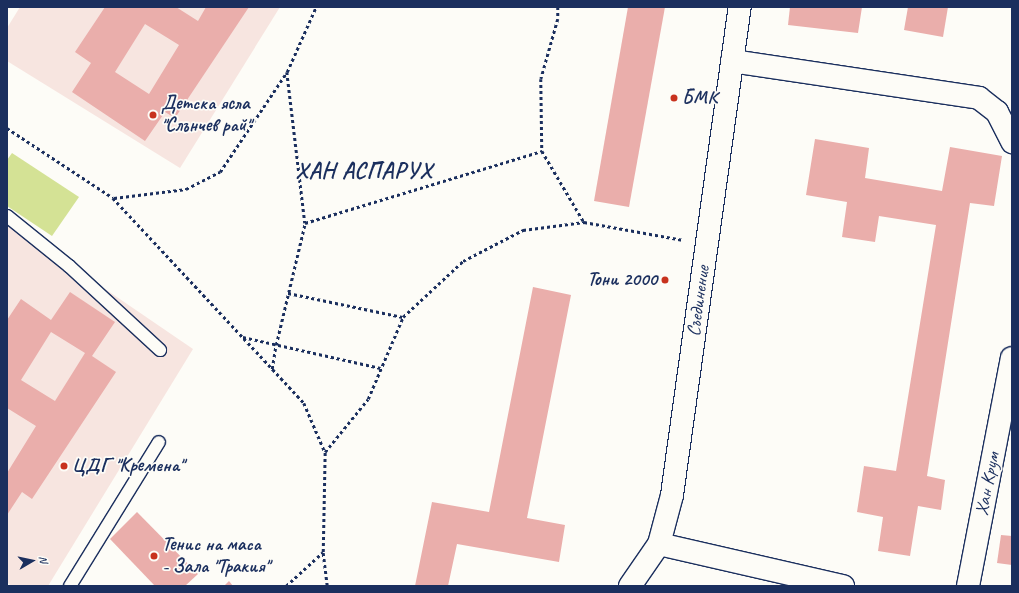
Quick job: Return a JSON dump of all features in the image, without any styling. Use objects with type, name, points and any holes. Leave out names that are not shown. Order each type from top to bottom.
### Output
[{"type":"street","name":"Съединение","points":[[630,586],[659,544],[672,495],[740,7]]},
{"type":"street","points":[[732,61],[979,98],[997,112],[1012,142]]},
{"type":"street","name":"Хан Крум","points":[[968,586],[1012,358]]},
{"type":"street","points":[[659,544],[843,586]]},
{"type":"lane","points":[[7,216],[69,266],[160,350]]},
{"type":"lane","points":[[70,586],[159,442]]},
{"type":"path","points":[[114,198],[186,189],[220,172],[287,72],[316,7]]},
{"type":"path","points":[[558,7],[558,19],[541,79],[542,151],[584,222]]},
{"type":"path","points":[[272,368],[276,344],[305,223],[287,72]]},
{"type":"path","points":[[7,128],[114,198],[304,403],[325,452],[323,552],[328,586]]},
{"type":"path","points":[[305,223],[542,151]]},
{"type":"path","points":[[325,452],[368,399],[403,317],[464,260],[523,230],[584,222],[707,244]]},
{"type":"path","points":[[288,293],[403,317]]},
{"type":"path","points":[[243,337],[382,368]]},
{"type":"path","points":[[286,586],[323,552]]},
{"type":"shaded area","name":"Детска ясла \"Слънчев рай\"","points":[[20,7],[280,7],[180,168],[7,61],[7,28]]},
{"type":"shaded area","name":"ЦДГ \"Кремена\"","points":[[7,222],[193,349],[48,586],[11,586],[7,582]]},
{"type":"green space","points":[[12,153],[79,197],[52,236],[7,206],[7,160]]},
{"type":"building","points":[[105,7],[176,7],[198,21],[206,7],[249,7],[175,118],[165,112],[145,141],[72,92],[91,63],[75,52]],"holes":[[[145,24],[179,45],[149,94],[115,72]]]},
{"type":"building","points":[[628,7],[665,7],[629,207],[594,201]]},
{"type":"building","points":[[790,7],[862,7],[858,33],[788,25]]},
{"type":"building","points":[[908,7],[948,7],[943,37],[904,30]]},
{"type":"building","points":[[815,139],[869,148],[865,178],[942,191],[950,147],[1002,156],[994,206],[970,203],[927,476],[945,480],[941,510],[918,506],[910,556],[878,551],[883,517],[857,512],[864,466],[896,471],[936,225],[879,216],[875,242],[842,237],[847,202],[806,195]]},
{"type":"building","points":[[533,287],[571,295],[527,518],[565,525],[559,562],[457,544],[448,586],[415,586],[432,502],[489,512]]},
{"type":"building","points":[[70,292],[115,322],[92,356],[116,372],[32,499],[22,492],[7,515],[7,473],[36,426],[7,408],[7,320],[21,299],[51,320]],"holes":[[[51,332],[85,353],[55,401],[21,380]]]},
{"type":"building","name":"Тенис на маса - Зала \"Тракия\"","points":[[137,512],[198,574],[185,586],[155,586],[110,539]]},
{"type":"building","points":[[1001,535],[1012,536],[1012,565],[997,563]]},
{"type":"building","points":[[229,581],[233,586],[224,586]]},
{"type":"place","name":"БМК","points":[[674,98]]},
{"type":"place","name":"Детска ясла \"Слънчев рай\"","points":[[153,115]]},
{"type":"place","name":"Тони 2000","points":[[665,280]]},
{"type":"place","name":"ЦДГ \"Кремена\"","points":[[64,466]]},
{"type":"place","name":"Тенис на маса - Зала \"Тракия\"","points":[[154,556]]},
{"type":"district","name":"ХАН АСПАРУХ","points":[[364,171]]}]
